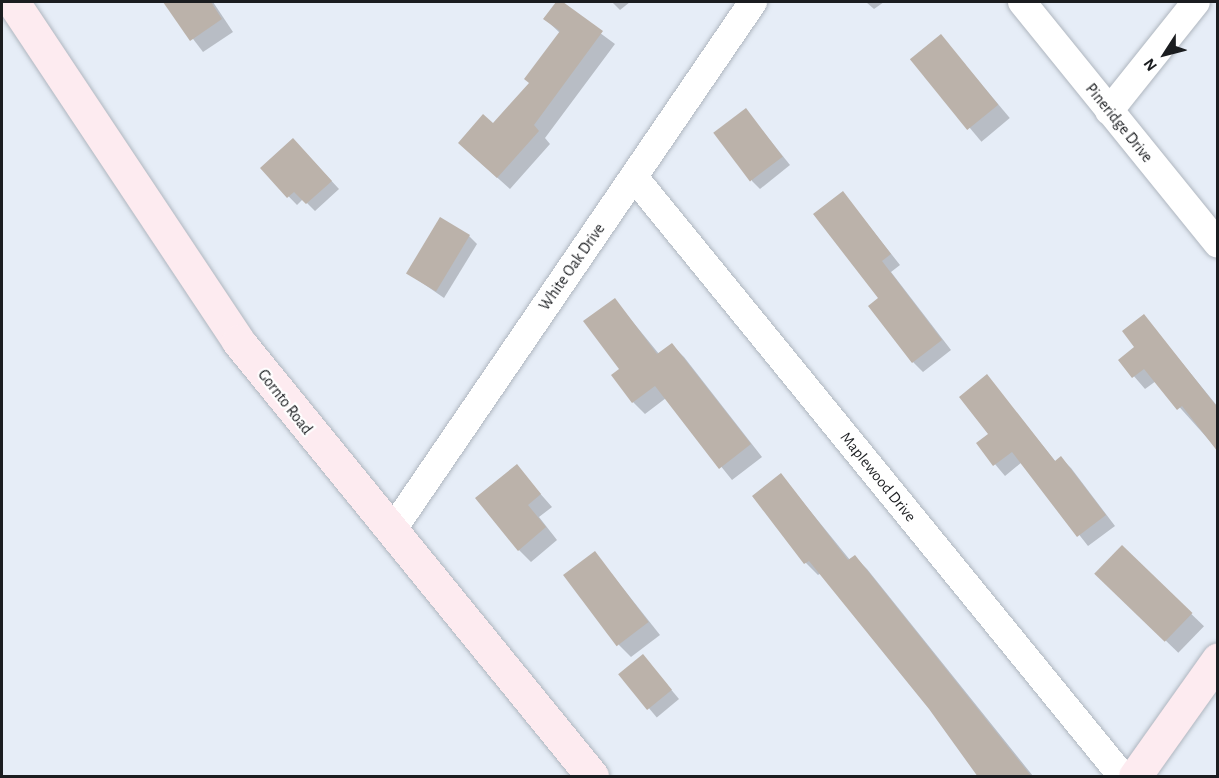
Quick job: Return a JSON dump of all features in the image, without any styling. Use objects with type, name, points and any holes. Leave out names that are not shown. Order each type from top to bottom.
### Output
[{"type":"main road","name":"Gornto Road","points":[[13,2],[238,341],[592,777]]},
{"type":"main road","points":[[1135,777],[1218,659]]},
{"type":"street","name":"White Oak Drive","points":[[391,532],[753,2]]},
{"type":"street","name":"Pineridge Drive","points":[[1022,2],[1218,244]]},
{"type":"street","points":[[1109,111],[1196,2]]},
{"type":"street","name":"Maplewood Drive","points":[[634,177],[1122,777]]},
{"type":"building","points":[[163,2],[211,2],[222,19],[190,41]]},
{"type":"building","points":[[556,2],[563,2],[603,31],[534,125],[539,131],[497,178],[458,143],[483,114],[493,123],[529,83],[524,79],[560,31],[543,19]]},
{"type":"building","points":[[941,34],[998,105],[967,130],[910,59]]},
{"type":"building","points":[[746,108],[783,157],[750,181],[713,133]]},
{"type":"building","points":[[293,138],[332,181],[306,204],[294,192],[287,198],[260,168]]},
{"type":"building","points":[[843,191],[891,254],[882,261],[942,340],[912,363],[868,306],[878,298],[813,214]]},
{"type":"building","points":[[440,217],[470,235],[436,292],[406,274]]},
{"type":"building","points":[[615,298],[657,354],[672,343],[751,444],[719,469],[655,386],[632,403],[611,375],[619,369],[583,321]]},
{"type":"building","points":[[1144,314],[1218,408],[1218,452],[1182,406],[1177,410],[1144,369],[1132,378],[1118,360],[1134,347],[1122,331]]},
{"type":"building","points":[[987,374],[1055,461],[1061,456],[1106,515],[1077,537],[1012,452],[993,466],[976,443],[988,434],[959,397]]},
{"type":"building","points":[[517,464],[541,494],[528,505],[546,527],[518,551],[475,498]]},
{"type":"building","points":[[781,473],[848,560],[855,555],[1032,777],[978,777],[929,709],[809,561],[804,564],[752,496]]},
{"type":"building","points":[[1122,545],[1192,613],[1165,642],[1094,574]]},
{"type":"building","points":[[595,551],[649,622],[617,646],[563,575]]},
{"type":"building","points":[[643,654],[672,690],[647,710],[618,674]]}]
